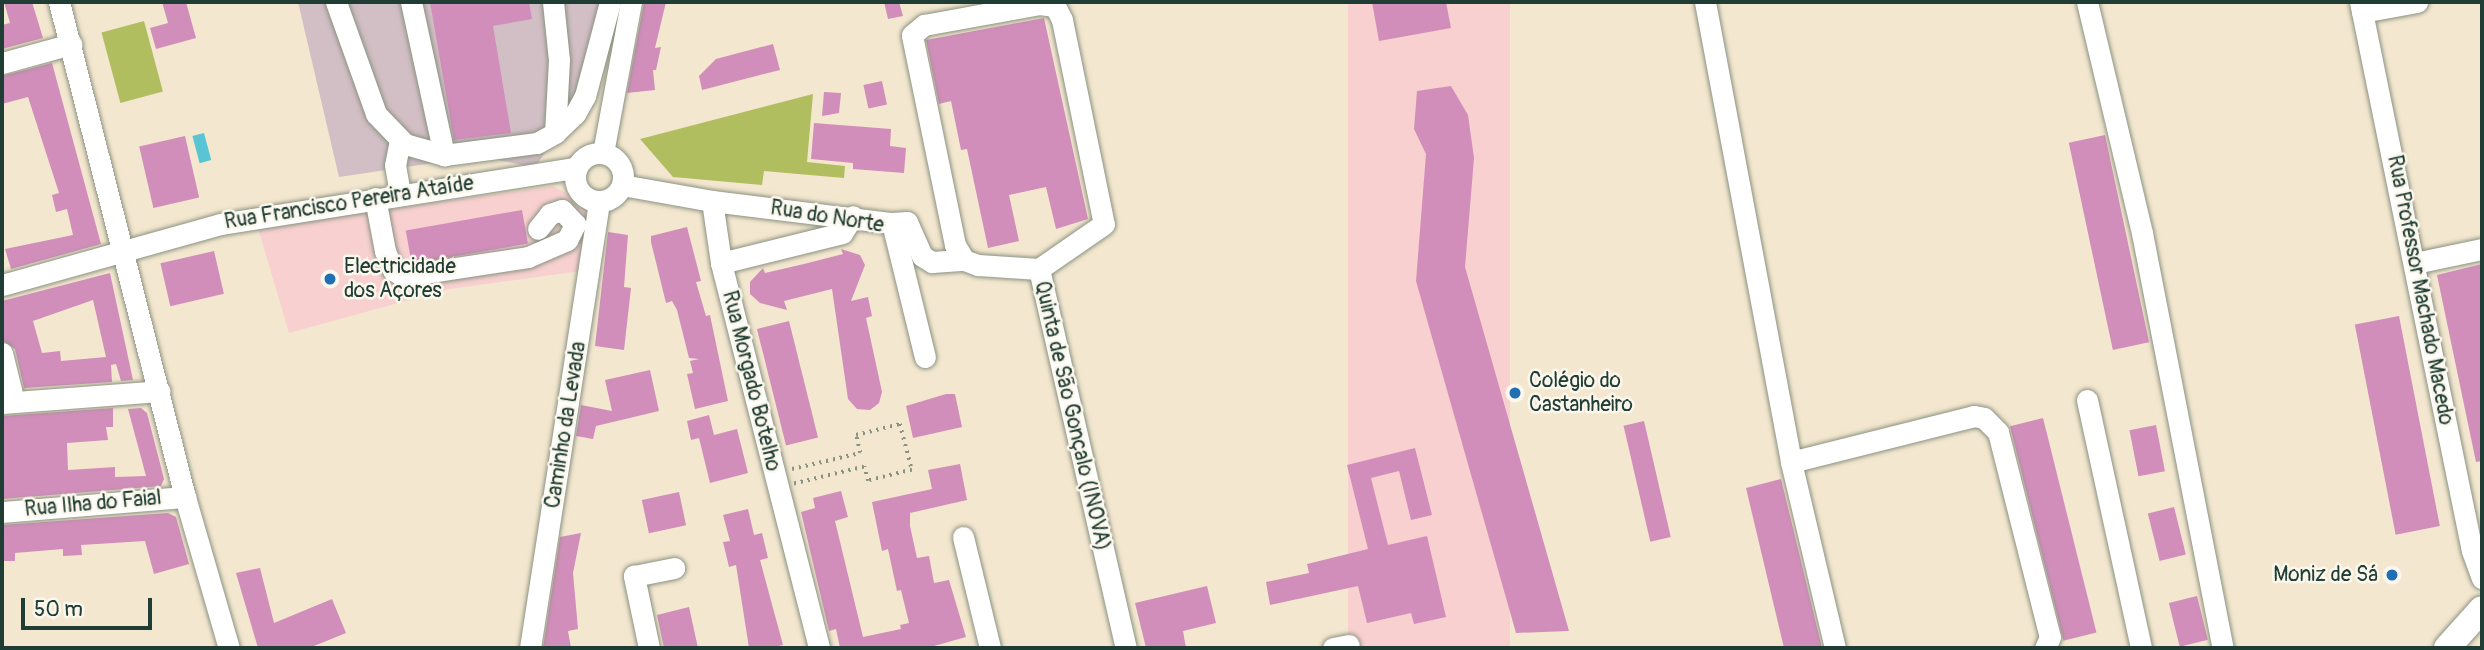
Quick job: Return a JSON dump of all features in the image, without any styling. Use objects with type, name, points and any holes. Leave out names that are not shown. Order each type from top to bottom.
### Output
[{"type":"main road","points":[[2448,648],[2482,609]]},
{"type":"main road","points":[[2448,648],[2482,622]]},
{"type":"street","points":[[59,2],[125,250],[185,497],[229,648]]},
{"type":"street","points":[[336,2],[365,95],[400,140],[423,153],[444,155],[537,143],[555,133],[584,96],[610,2]]},
{"type":"street","points":[[411,2],[444,155]]},
{"type":"street","points":[[553,2],[559,60],[555,133]]},
{"type":"street","points":[[603,153],[631,2]]},
{"type":"street","points":[[1705,2],[1791,462],[1835,648]]},
{"type":"street","points":[[2087,2],[2141,233],[2223,648]]},
{"type":"street","points":[[2361,7],[2417,2]]},
{"type":"street","points":[[964,260],[955,245],[912,34],[924,25],[1046,3],[1055,6],[1062,20],[1104,224],[1039,269]]},
{"type":"street","name":"Rua Professor Machado Macedo","points":[[2361,7],[2472,551],[2482,578]]},
{"type":"street","points":[[2,63],[71,44]]},
{"type":"street","points":[[400,140],[395,165],[400,193]]},
{"type":"street","points":[[603,153],[620,164],[622,185],[614,197],[599,202],[586,198],[577,188],[576,168],[590,155],[603,153]]},
{"type":"street","name":"Rua Francisco Pereira Ataíde","points":[[2,285],[220,224],[400,193],[576,168]]},
{"type":"street","points":[[622,185],[712,201]]},
{"type":"street","points":[[375,198],[386,251],[393,270],[403,276],[528,257],[567,240],[575,224],[562,210],[550,214],[538,229]]},
{"type":"street","name":"Rua do Norte","points":[[712,201],[853,216],[892,223],[925,357]]},
{"type":"street","name":"Rua Morgado Botelho","points":[[712,201],[721,263],[819,648]]},
{"type":"street","name":"Caminho da Levada","points":[[530,648],[599,202]]},
{"type":"street","points":[[721,263],[842,233],[853,216]]},
{"type":"street","name":"Quinta de São Gonçalo (INOVA)","points":[[892,223],[907,222],[922,256],[932,262],[964,260],[978,265],[1039,269],[1126,648]]},
{"type":"street","points":[[2415,263],[2482,249]]},
{"type":"street","points":[[2,353],[8,403],[159,391]]},
{"type":"street","points":[[2087,400],[2141,648]]},
{"type":"street","points":[[1791,462],[1974,416],[1984,418],[1998,432],[2050,637],[2045,648]]},
{"type":"street","name":"Rua Ilha do Faial","points":[[2,512],[185,497]]},
{"type":"street","points":[[963,537],[990,648]]},
{"type":"street","points":[[649,648],[634,576],[674,568]]},
{"type":"path","points":[[900,424],[912,470],[868,481],[864,467],[776,480],[860,453],[856,435],[900,424]]},
{"type":"shaded area","points":[[298,2],[616,2],[591,108],[554,138],[535,168],[480,156],[339,177]]},
{"type":"shaded area","points":[[1348,2],[1510,2],[1510,648],[1348,648]]},
{"type":"shaded area","name":"Electricidade dos Açores","points":[[553,186],[580,201],[587,214],[581,271],[449,289],[289,333],[258,228]]},
{"type":"green space","points":[[144,21],[163,92],[120,103],[101,32]]},
{"type":"green space","points":[[813,94],[807,162],[845,166],[844,178],[764,171],[762,185],[673,177],[640,139]]},
{"type":"water","points":[[204,133],[211,160],[200,163],[192,136]]},
{"type":"building","points":[[4,2],[32,2],[43,38],[2,49],[2,25],[10,23]]},
{"type":"building","points":[[162,2],[186,2],[196,38],[156,49],[150,28],[168,23]]},
{"type":"building","points":[[430,2],[529,2],[532,19],[493,26],[511,133],[454,140]]},
{"type":"building","points":[[644,2],[666,2],[655,48],[661,47],[656,70],[653,70],[655,90],[627,93]]},
{"type":"building","points":[[884,2],[899,2],[903,16],[888,19]]},
{"type":"building","points":[[1372,2],[1446,2],[1451,28],[1379,41]]},
{"type":"building","points":[[1044,18],[1088,219],[1056,229],[1046,187],[1009,195],[1019,241],[988,248],[967,149],[961,150],[951,101],[939,104],[926,40]]},
{"type":"building","points":[[773,44],[780,70],[702,90],[699,76],[716,59]]},
{"type":"building","points":[[52,63],[101,244],[11,269],[5,249],[73,235],[67,209],[56,212],[52,195],[59,193],[28,97],[2,104],[2,76]]},
{"type":"building","points":[[882,81],[887,104],[868,108],[863,85]]},
{"type":"building","points":[[1451,86],[1468,115],[1474,158],[1465,267],[1569,631],[1516,633],[1416,281],[1426,154],[1414,129],[1417,91]]},
{"type":"building","points":[[824,92],[841,93],[839,113],[822,116]]},
{"type":"building","points":[[814,123],[891,129],[890,146],[906,148],[904,173],[853,169],[853,163],[811,159]]},
{"type":"building","points":[[2105,135],[2149,342],[2113,350],[2069,143]]},
{"type":"building","points":[[185,136],[199,197],[153,208],[139,147]]},
{"type":"building","points":[[522,210],[528,243],[412,264],[406,230]]},
{"type":"building","points":[[687,227],[701,281],[696,282],[706,316],[710,315],[728,401],[695,409],[687,374],[693,373],[690,361],[699,359],[689,358],[677,310],[672,301],[666,303],[651,242],[651,236]]},
{"type":"building","points":[[608,232],[628,235],[624,287],[631,288],[624,350],[595,346]]},
{"type":"building","points":[[841,249],[860,255],[865,265],[851,301],[868,297],[872,316],[866,318],[882,392],[879,403],[870,410],[857,409],[848,399],[832,289],[784,301],[787,310],[760,303],[750,294],[750,282],[763,268],[765,273],[804,264],[843,254]]},
{"type":"building","points":[[214,251],[224,294],[170,306],[160,263]]},
{"type":"building","points":[[2482,264],[2482,461],[2476,462],[2437,275]]},
{"type":"building","points":[[110,273],[133,380],[121,381],[116,364],[111,365],[112,382],[24,388],[15,349],[2,340],[2,301]],"holes":[[[93,300],[106,357],[61,361],[60,351],[42,353],[33,321]]]},
{"type":"building","points":[[2399,316],[2440,526],[2396,535],[2355,325]]},
{"type":"building","points":[[789,321],[818,437],[786,445],[757,329]]},
{"type":"building","points":[[650,370],[659,411],[596,426],[593,439],[576,436],[581,405],[612,411],[605,380]]},
{"type":"building","points":[[946,394],[955,394],[962,427],[913,438],[906,406]]},
{"type":"building","points":[[113,408],[113,427],[106,427],[108,440],[67,443],[68,470],[115,467],[115,477],[146,476],[128,409],[141,408],[147,413],[164,479],[161,486],[2,499],[2,416]]},
{"type":"building","points":[[709,415],[714,435],[737,429],[748,473],[710,483],[699,438],[691,440],[687,421]]},
{"type":"building","points":[[2043,418],[2096,632],[2063,641],[2010,426]]},
{"type":"building","points":[[1644,421],[1671,537],[1650,542],[1624,426]]},
{"type":"building","points":[[2156,425],[2165,471],[2138,476],[2129,430]]},
{"type":"building","points":[[1415,448],[1432,515],[1411,520],[1399,471],[1371,478],[1388,545],[1427,536],[1446,617],[1414,624],[1411,613],[1367,623],[1358,586],[1270,605],[1266,582],[1309,573],[1307,564],[1368,549],[1347,465]]},
{"type":"building","points":[[960,464],[967,500],[910,513],[910,526],[917,558],[929,556],[934,583],[949,580],[966,637],[927,648],[840,648],[836,629],[829,631],[801,512],[815,508],[813,498],[841,491],[848,517],[835,521],[863,637],[901,629],[900,625],[909,623],[901,590],[897,591],[888,549],[882,551],[872,502],[932,489],[928,470]]},
{"type":"building","points":[[1781,479],[1822,648],[1784,648],[1746,488]]},
{"type":"building","points":[[679,492],[686,525],[649,533],[642,500]]},
{"type":"building","points":[[2174,507],[2186,555],[2160,561],[2148,514]]},
{"type":"building","points":[[748,509],[754,535],[762,533],[768,558],[760,560],[783,645],[749,648],[736,565],[729,567],[723,542],[730,541],[723,515]]},
{"type":"building","points":[[168,513],[176,517],[189,564],[154,574],[145,541],[81,545],[82,555],[63,556],[63,549],[15,553],[15,561],[2,561],[2,525]]},
{"type":"building","points":[[581,533],[573,573],[578,629],[568,631],[571,648],[543,648],[560,537]]},
{"type":"building","points":[[260,568],[274,623],[332,599],[346,633],[309,648],[258,648],[236,573]]},
{"type":"building","points":[[1207,586],[1216,623],[1183,631],[1186,648],[1146,648],[1135,603]]},
{"type":"building","points":[[2197,596],[2208,640],[2180,647],[2169,603]]},
{"type":"building","points":[[689,607],[698,648],[664,648],[657,615]]},
{"type":"place","name":"Electricidade dos Açores","points":[[330,279]]},
{"type":"place","name":"Colégio do Castanheiro","points":[[1515,393]]},
{"type":"place","name":"Moniz de Sá","points":[[2392,575]]}]
